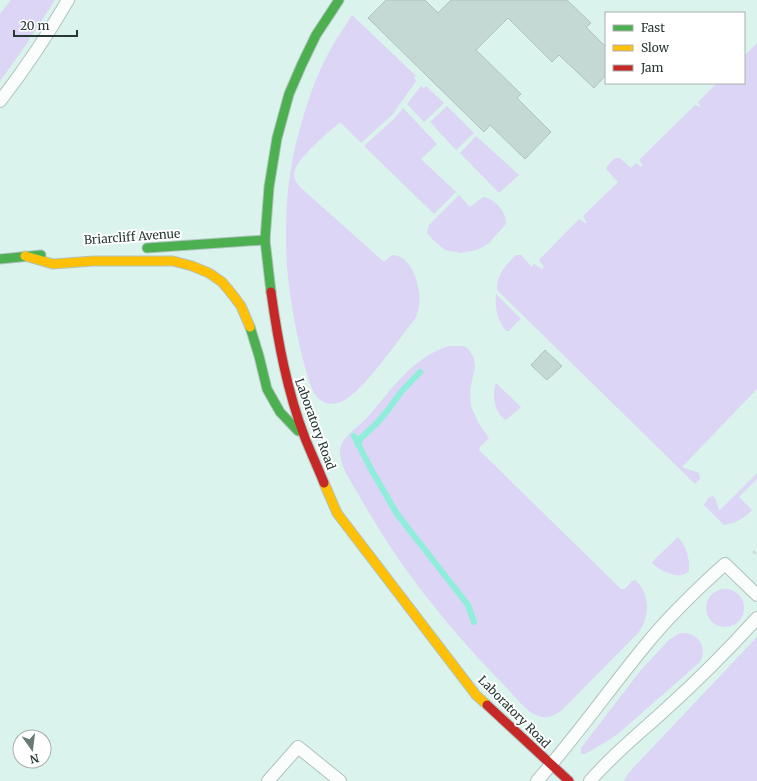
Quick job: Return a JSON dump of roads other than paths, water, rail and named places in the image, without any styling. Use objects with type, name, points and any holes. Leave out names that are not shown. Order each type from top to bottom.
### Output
[{"type":"street","name":"Laboratory Road","points":[[339,0],[316,35],[289,94],[277,138],[269,187],[265,240],[276,328],[284,373],[305,438],[337,513],[476,695],[569,781]]},
{"type":"street","name":"Briarcliff Avenue","points":[[137,248],[265,240]]},
{"type":"street","points":[[0,259],[49,254]]},
{"type":"street","points":[[25,256],[53,264],[93,261],[173,261],[198,268],[218,280],[229,289],[242,306],[250,325],[263,375],[271,396],[286,420],[305,438]]},
{"type":"lane","points":[[0,101],[20,76],[68,0]]},
{"type":"lane","points":[[537,781],[644,646],[682,603],[725,564],[757,596]]},
{"type":"lane","points":[[590,781],[606,762],[664,711],[724,654],[757,618]]},
{"type":"lane","points":[[268,781],[298,747],[340,781]]},
{"type":"waterway","points":[[358,445],[360,439],[378,422],[401,392],[420,372]]},
{"type":"waterway","points":[[354,436],[397,514],[468,605],[474,622]]}]
